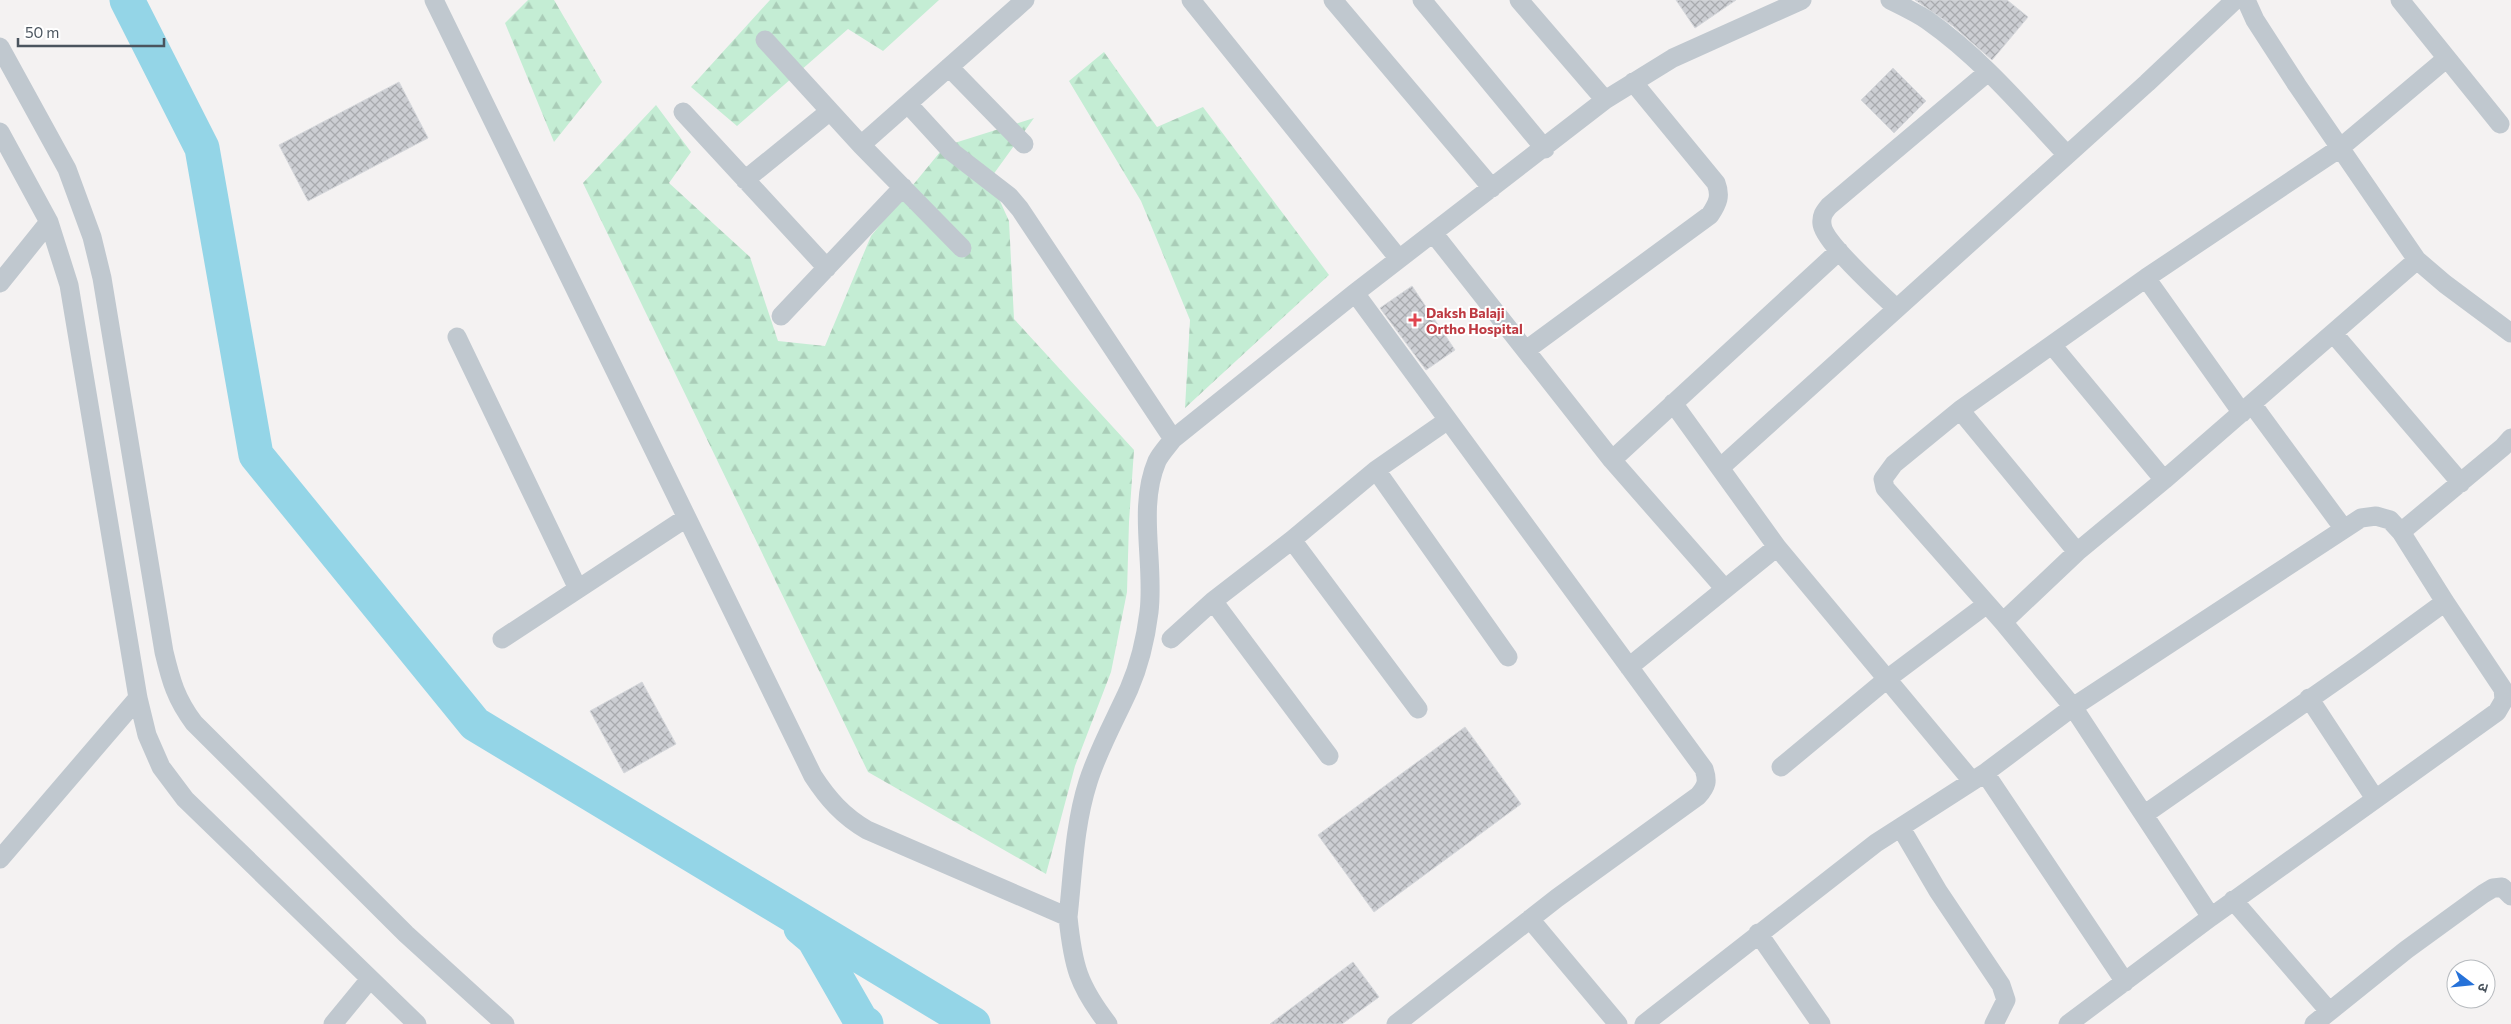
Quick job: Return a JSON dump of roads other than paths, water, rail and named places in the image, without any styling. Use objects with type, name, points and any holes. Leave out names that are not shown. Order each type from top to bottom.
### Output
[{"type":"street","points":[[434,0],[813,776],[827,798],[847,818],[867,830],[1068,917]]},
{"type":"street","points":[[861,145],[1024,0]]},
{"type":"street","points":[[1191,0],[1399,259]]},
{"type":"street","points":[[1334,0],[1492,188]]},
{"type":"street","points":[[1422,0],[1545,149]]},
{"type":"street","points":[[1519,0],[1605,100]]},
{"type":"street","points":[[1108,1024],[1090,1000],[1075,968],[1068,917],[1076,840],[1087,784],[1099,752],[1130,686],[1143,643],[1149,611],[1148,509],[1151,484],[1158,460],[1173,439],[1355,293],[1545,149],[1605,100],[1673,58],[1802,0]]},
{"type":"street","points":[[1890,0],[1925,18],[1953,39],[1988,72],[2067,155]]},
{"type":"street","points":[[1720,468],[2067,155],[2235,0]]},
{"type":"street","points":[[2246,0],[2255,20],[2274,50],[2417,260],[2445,284],[2511,332]]},
{"type":"street","points":[[2400,0],[2500,124]]},
{"type":"street","points":[[765,40],[861,145],[962,248]]},
{"type":"street","points":[[0,47],[66,169],[92,237],[102,278],[164,652],[172,689],[182,708],[194,723],[406,934],[506,1024]]},
{"type":"street","points":[[2211,917],[2145,814],[2072,707],[2004,622],[1885,488],[1883,479],[1894,464],[1960,410],[2146,278],[2340,148],[2447,58]]},
{"type":"street","points":[[949,67],[1024,144]]},
{"type":"street","points":[[1896,308],[1839,250],[1822,225],[1822,215],[1829,206],[1988,72]]},
{"type":"street","points":[[1526,350],[1710,215],[1718,204],[1720,193],[1716,183],[1633,82]]},
{"type":"street","points":[[908,104],[952,152],[1009,196],[1020,209],[1173,439]]},
{"type":"street","points":[[745,180],[830,111]]},
{"type":"street","points":[[683,112],[827,268]]},
{"type":"street","points":[[0,132],[49,222],[69,285],[138,698],[147,735],[161,767],[185,799],[417,1024]]},
{"type":"street","points":[[781,316],[903,187]]},
{"type":"street","points":[[0,284],[49,222]]},
{"type":"street","points":[[1434,234],[1612,460],[1725,589]]},
{"type":"street","points":[[1612,460],[1839,250]]},
{"type":"street","points":[[2004,622],[2077,552],[2164,480],[2417,260]]},
{"type":"street","points":[[2146,278],[2344,530]]},
{"type":"street","points":[[1355,293],[1704,769],[1707,779],[1706,787],[1698,796],[1530,919],[1396,1024]]},
{"type":"street","points":[[2333,333],[2461,482]]},
{"type":"street","points":[[457,337],[578,590]]},
{"type":"street","points":[[2052,345],[2164,480]]},
{"type":"street","points":[[1674,403],[1777,547],[1887,679],[1978,777],[2125,982]]},
{"type":"street","points":[[1960,410],[2077,552]]},
{"type":"street","points":[[1171,639],[1213,600],[1292,540],[1376,470],[1448,420]]},
{"type":"street","points":[[2402,532],[2461,482],[2508,448]]},
{"type":"street","points":[[1376,470],[1508,657]]},
{"type":"street","points":[[1644,1024],[1846,864],[1978,777],[2072,707],[2361,518],[2376,516],[2390,520],[2402,532],[2444,602],[2504,677],[2504,700],[2497,712],[2374,797],[2068,1024]]},
{"type":"street","points":[[502,639],[686,518]]},
{"type":"street","points":[[1292,540],[1418,709]]},
{"type":"street","points":[[1629,667],[1777,547]]},
{"type":"street","points":[[1213,600],[1329,756]]},
{"type":"street","points":[[2145,814],[2360,664],[2444,602]]},
{"type":"street","points":[[1780,767],[1887,679],[1987,604]]},
{"type":"street","points":[[0,859],[138,698]]},
{"type":"street","points":[[2309,698],[2374,797]]},
{"type":"street","points":[[1902,828],[1938,891],[2001,985],[2006,1000],[1994,1024]]},
{"type":"street","points":[[2314,1024],[2406,950],[2483,894],[2493,888],[2502,887],[2511,896]]},
{"type":"street","points":[[2233,900],[2329,1011]]},
{"type":"street","points":[[1530,919],[1618,1024]]},
{"type":"street","points":[[1758,933],[1821,1024]]},
{"type":"street","points":[[333,1024],[370,979]]},
{"type":"waterway","points":[[127,0],[202,148],[256,455],[475,724],[973,1024]]},
{"type":"waterway","points":[[801,928],[814,939],[861,1021],[866,1024]]},
{"type":"place","name":"Daksh Balaji Ortho Hospital","points":[[1415,320]]}]
